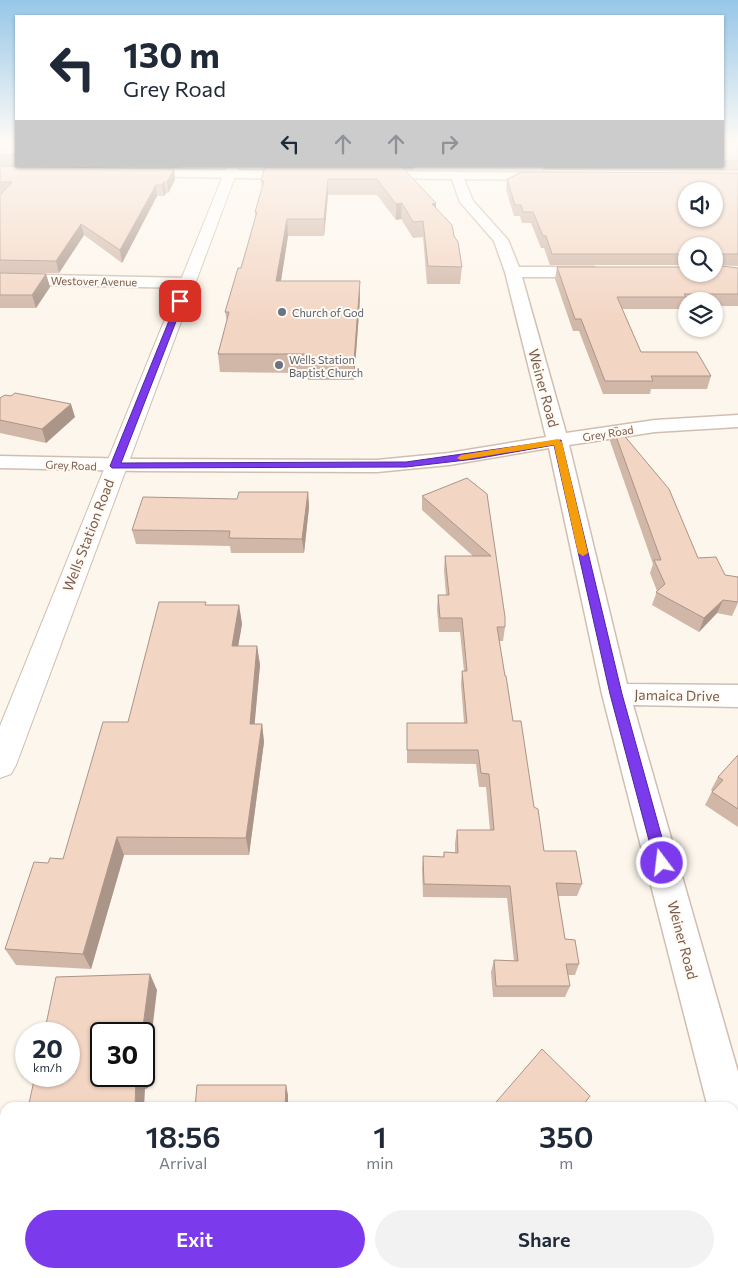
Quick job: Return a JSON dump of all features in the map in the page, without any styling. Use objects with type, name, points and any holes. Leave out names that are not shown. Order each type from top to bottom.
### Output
[{"type":"street","name":"Wells Station Road","points":[[0,764],[219,203]]},
{"type":"street","name":"Weiner Road","points":[[468,203],[501,240],[513,272],[558,442],[616,694],[726,1102]]},
{"type":"street","points":[[513,272],[609,272]]},
{"type":"street","name":"Westover Avenue","points":[[0,279],[188,283]]},
{"type":"street","name":"Grey Road","points":[[0,462],[115,466],[406,464],[475,456],[626,430],[704,421],[738,421]]},
{"type":"street","name":"Jamaica Drive","points":[[616,694],[738,696]]},
{"type":"building","points":[[0,203],[146,203],[120,250],[81,224],[56,261],[0,260]]},
{"type":"building","points":[[258,203],[326,203],[324,219],[287,219],[276,281],[360,281],[354,361],[307,361],[307,354],[218,354],[229,312],[225,312],[238,268],[241,268],[257,212],[255,212]]},
{"type":"building","points":[[395,203],[436,203],[432,204],[452,225],[454,236],[458,242],[462,267],[428,266],[423,221],[413,222],[402,203]]},
{"type":"building","points":[[514,203],[678,203],[678,227],[723,227],[723,203],[738,203],[738,254],[723,254],[723,237],[678,237],[678,254],[552,254],[546,236],[543,236],[533,212],[523,212],[521,205],[515,205]]},
{"type":"building","points":[[723,266],[738,268],[738,294],[678,292],[678,297],[617,297],[641,352],[697,352],[711,376],[651,376],[653,381],[605,381],[581,319],[575,319],[557,267],[678,267],[678,282],[723,282]]},
{"type":"building","points":[[0,273],[46,274],[32,295],[0,295]]},
{"type":"building","points":[[15,393],[71,404],[42,429],[0,420],[0,398],[5,395],[11,396]]},
{"type":"building","points":[[617,427],[669,489],[698,558],[716,557],[725,575],[738,577],[738,602],[723,600],[704,618],[656,592],[665,584],[654,560],[661,560],[613,428]]},
{"type":"building","points":[[467,478],[487,494],[505,617],[505,627],[497,627],[513,721],[521,721],[534,807],[538,809],[544,851],[576,851],[582,884],[556,883],[565,939],[575,940],[579,964],[566,964],[570,986],[496,986],[494,960],[518,961],[510,886],[424,884],[423,856],[444,857],[444,852],[458,853],[457,830],[494,830],[489,774],[481,773],[478,750],[407,750],[407,723],[467,723],[462,671],[467,671],[462,618],[440,618],[438,595],[449,595],[445,556],[491,556],[422,496]]},
{"type":"building","points":[[239,492],[308,492],[302,539],[229,538],[230,531],[132,530],[143,497],[237,499]]},
{"type":"building","points":[[159,602],[206,602],[205,605],[239,605],[232,646],[257,646],[250,724],[262,724],[246,838],[117,837],[83,954],[5,949],[34,862],[48,863],[50,858],[63,859],[103,722],[128,722]]},
{"type":"building","points":[[738,755],[738,809],[712,792],[723,780],[718,777]]},
{"type":"building","points":[[150,974],[144,1022],[90,1022],[90,1087],[136,1087],[135,1102],[29,1102],[33,1087],[80,1087],[80,1022],[47,1022],[56,977]]},
{"type":"building","points":[[542,1049],[590,1096],[586,1102],[496,1102]]},
{"type":"building","points":[[197,1085],[286,1085],[285,1102],[196,1102]]},
{"type":"slow traffic","points":[[461,458],[558,442],[583,553]]},
{"type":"place","name":"Church of God","points":[[282,312]]},
{"type":"place","name":"Wells Station Baptist Church","points":[[279,365]]},
{"type":"route","points":[[180,301],[115,466],[406,464],[475,456],[558,442],[616,694],[662,863]]}]
